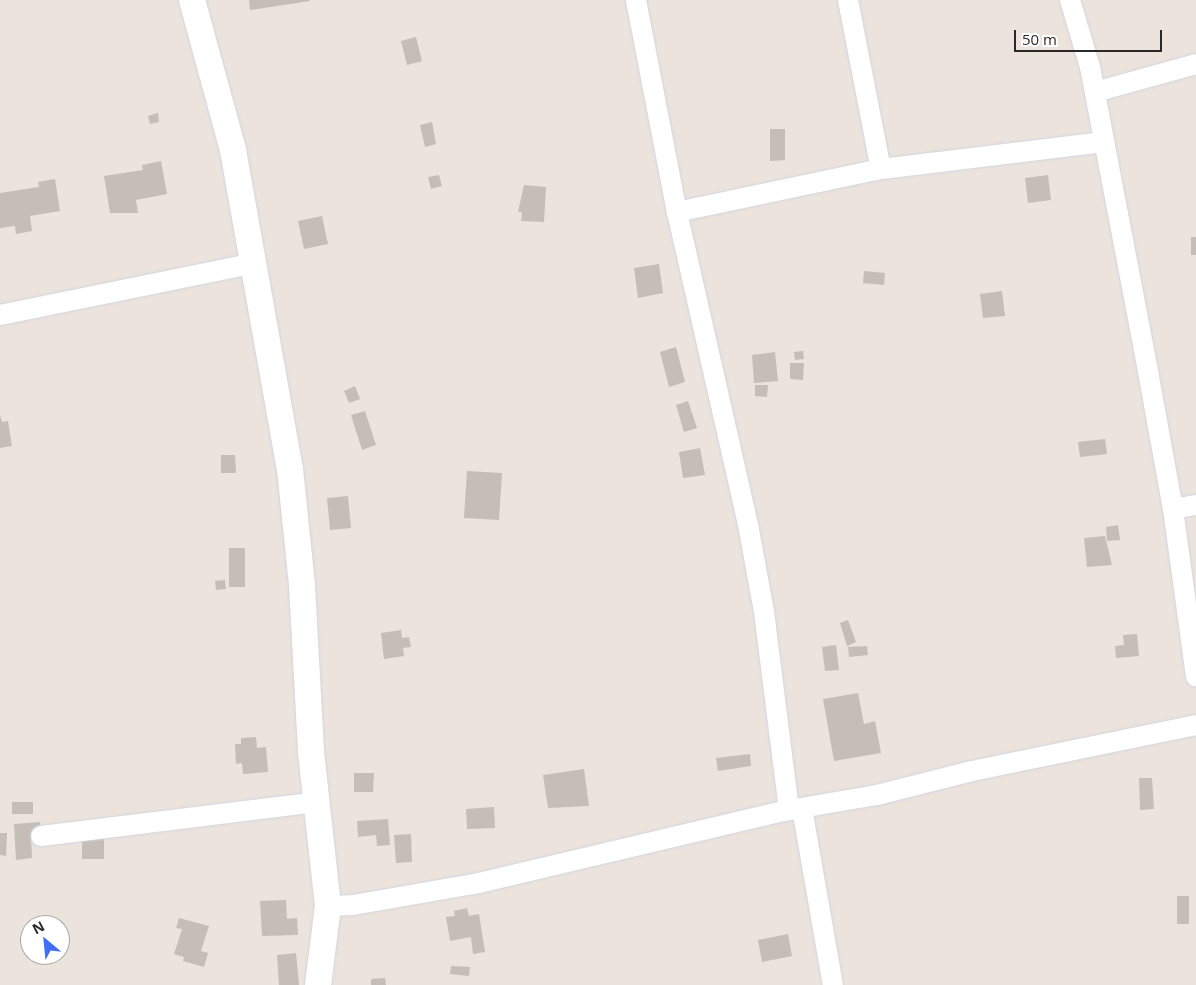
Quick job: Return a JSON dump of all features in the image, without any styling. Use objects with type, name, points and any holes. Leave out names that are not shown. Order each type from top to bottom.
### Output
[{"type":"street","points":[[192,0],[233,150],[255,263],[291,478],[302,585],[317,802],[328,906],[318,985]]},
{"type":"street","points":[[636,0],[677,212],[756,566],[796,809],[833,985]]},
{"type":"street","points":[[848,0],[882,169]]},
{"type":"street","points":[[1070,0],[1095,92],[1173,509],[1196,676]]},
{"type":"street","points":[[1095,92],[1196,64]]},
{"type":"street","points":[[677,212],[882,169],[1104,142]]},
{"type":"street","points":[[0,315],[255,263]]},
{"type":"street","points":[[1173,509],[1196,505]]},
{"type":"street","points":[[328,906],[353,905],[479,883],[796,809],[877,795],[972,771],[1196,725]]},
{"type":"street","points":[[41,836],[317,802]]},
{"type":"building","points":[[249,0],[310,0],[310,1],[250,10]]},
{"type":"building","points":[[416,37],[422,61],[407,65],[401,41]]},
{"type":"building","points":[[158,113],[159,122],[150,124],[148,116]]},
{"type":"building","points":[[432,122],[436,144],[425,147],[420,125]]},
{"type":"building","points":[[770,129],[785,129],[785,160],[770,161]]},
{"type":"building","points":[[161,161],[167,194],[136,200],[138,213],[110,213],[104,176],[143,170],[142,165]]},
{"type":"building","points":[[439,175],[442,186],[431,189],[428,177]]},
{"type":"building","points":[[1048,175],[1051,200],[1028,203],[1025,178]]},
{"type":"building","points":[[55,179],[60,211],[30,216],[32,231],[16,234],[15,226],[0,228],[0,193],[39,187],[38,182]]},
{"type":"building","points":[[524,185],[546,187],[544,222],[521,221],[522,212],[518,212]]},
{"type":"building","points":[[322,216],[328,244],[304,249],[298,221]]},
{"type":"building","points":[[1191,237],[1196,237],[1196,255],[1191,255]]},
{"type":"building","points":[[659,264],[663,293],[638,298],[634,268]]},
{"type":"building","points":[[864,271],[885,273],[884,285],[863,283]]},
{"type":"building","points":[[1002,291],[1005,316],[983,318],[980,294]]},
{"type":"building","points":[[676,347],[685,382],[669,387],[660,352]]},
{"type":"building","points":[[803,351],[804,359],[795,360],[794,352]]},
{"type":"building","points":[[775,352],[778,381],[754,383],[752,355]]},
{"type":"building","points":[[790,363],[804,363],[803,380],[790,379]]},
{"type":"building","points":[[755,385],[768,385],[767,397],[755,396]]},
{"type":"building","points":[[355,386],[360,399],[349,403],[344,391]]},
{"type":"building","points":[[688,401],[697,428],[684,432],[676,405]]},
{"type":"building","points":[[365,411],[376,445],[362,450],[351,415]]},
{"type":"building","points":[[0,415],[2,422],[8,421],[12,446],[0,448]]},
{"type":"building","points":[[1105,439],[1107,454],[1080,457],[1078,442]]},
{"type":"building","points":[[700,448],[705,475],[683,478],[679,452]]},
{"type":"building","points":[[221,455],[235,455],[236,473],[221,473]]},
{"type":"building","points":[[467,471],[502,473],[499,520],[464,518]]},
{"type":"building","points":[[348,496],[351,528],[330,530],[327,498]]},
{"type":"building","points":[[1118,525],[1120,540],[1107,541],[1106,527]]},
{"type":"building","points":[[1105,536],[1112,565],[1087,567],[1084,538]]},
{"type":"building","points":[[229,548],[245,548],[245,587],[229,587]]},
{"type":"building","points":[[225,580],[226,589],[216,590],[215,581]]},
{"type":"building","points":[[848,620],[856,642],[847,646],[840,623]]},
{"type":"building","points":[[401,630],[402,638],[409,637],[411,647],[403,648],[404,656],[384,659],[381,633]]},
{"type":"building","points":[[1137,634],[1139,656],[1116,658],[1115,646],[1124,645],[1123,635]]},
{"type":"building","points":[[836,645],[839,670],[825,671],[822,647]]},
{"type":"building","points":[[867,646],[868,655],[849,657],[848,647]]},
{"type":"building","points":[[858,693],[864,724],[875,721],[881,753],[834,761],[823,699]]},
{"type":"building","points":[[256,737],[257,748],[266,747],[268,772],[243,774],[242,763],[236,764],[235,744],[241,744],[241,738]]},
{"type":"building","points":[[750,754],[751,766],[718,771],[716,758]]},
{"type":"building","points":[[584,769],[589,806],[548,808],[543,775]]},
{"type":"building","points":[[354,773],[374,773],[373,792],[354,792]]},
{"type":"building","points":[[1139,778],[1152,778],[1154,809],[1140,810]]},
{"type":"building","points":[[12,802],[33,802],[33,814],[12,814]]},
{"type":"building","points":[[494,807],[495,828],[467,829],[466,809]]},
{"type":"building","points":[[388,819],[390,845],[377,846],[376,835],[358,837],[357,821]]},
{"type":"building","points":[[40,822],[41,835],[31,836],[32,858],[16,860],[14,824]]},
{"type":"building","points":[[0,833],[7,833],[6,856],[0,855]]},
{"type":"building","points":[[411,834],[412,862],[396,863],[394,835]]},
{"type":"building","points":[[82,836],[104,836],[104,859],[82,859]]},
{"type":"building","points":[[1177,896],[1189,896],[1189,924],[1177,924]]},
{"type":"building","points":[[286,900],[287,919],[297,918],[298,935],[262,936],[260,901]]},
{"type":"building","points":[[467,908],[469,916],[479,914],[485,952],[473,954],[471,937],[450,941],[446,917],[455,916],[454,911]]},
{"type":"building","points":[[179,918],[209,926],[201,951],[208,953],[204,967],[183,961],[184,957],[174,954],[182,929],[176,928]]},
{"type":"building","points":[[788,934],[792,956],[762,962],[758,940]]},
{"type":"building","points":[[296,953],[299,985],[279,985],[277,955]]},
{"type":"building","points":[[451,966],[470,967],[469,976],[450,974]]},
{"type":"building","points":[[385,978],[386,985],[371,985],[371,979]]}]
